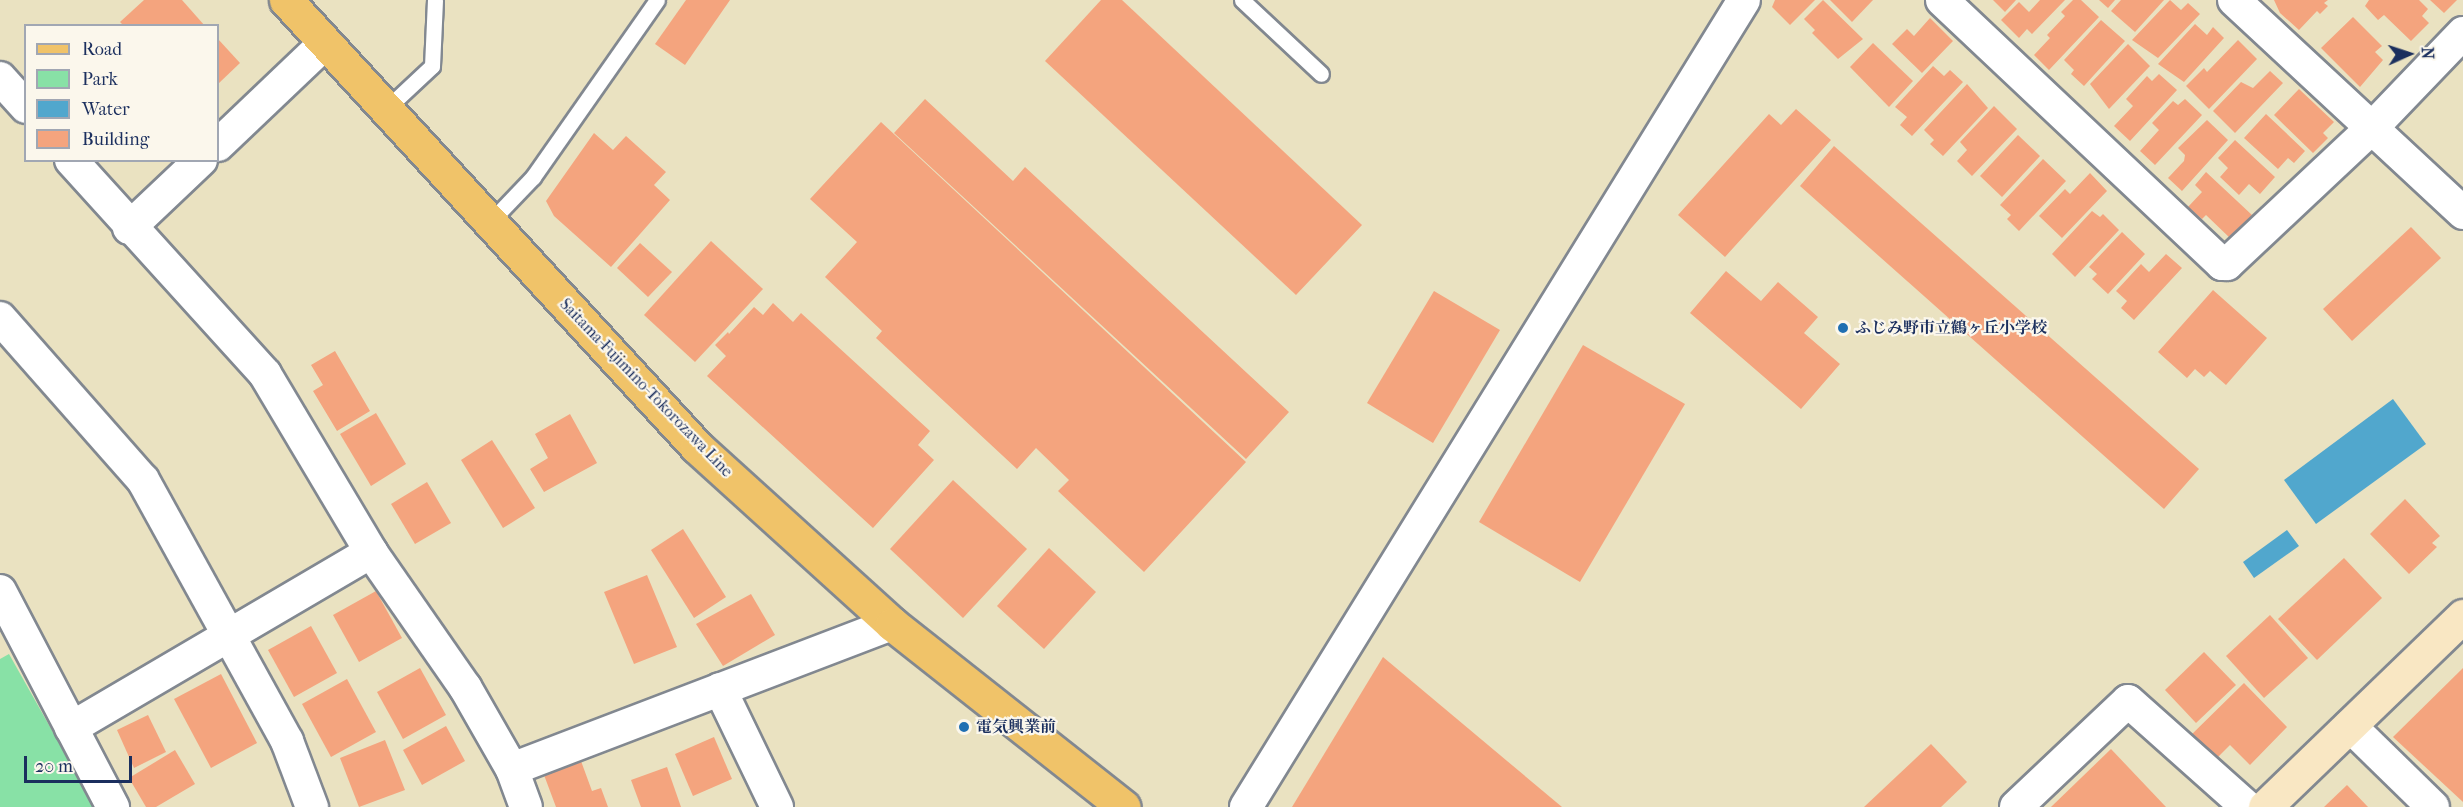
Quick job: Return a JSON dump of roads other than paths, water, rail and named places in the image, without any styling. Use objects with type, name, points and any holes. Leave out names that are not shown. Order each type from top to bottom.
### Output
[{"type":"main road","name":"Saitama-Fujimino-Tokorozawa Line","points":[[286,0],[697,447],[892,624],[1124,807]]},
{"type":"street","points":[[1246,807],[1744,0]]},
{"type":"street","points":[[1942,0],[2222,264],[2232,262],[2371,129],[2463,33]]},
{"type":"street","points":[[2234,0],[2463,213]]},
{"type":"street","points":[[219,144],[325,43]]},
{"type":"street","points":[[0,78],[24,106]]},
{"type":"street","points":[[73,162],[129,228],[265,374],[371,552],[465,687],[512,769],[526,807]]},
{"type":"street","points":[[129,228],[199,162]]},
{"type":"street","points":[[0,318],[143,480],[287,741],[312,807]]},
{"type":"street","points":[[71,728],[229,638],[371,552]]},
{"type":"street","points":[[0,591],[113,807]]},
{"type":"street","points":[[2265,807],[2463,616]]},
{"type":"street","points":[[512,769],[892,624]]},
{"type":"street","points":[[720,689],[777,807]]},
{"type":"street","points":[[2016,807],[2128,701],[2247,807]]},
{"type":"street","points":[[2350,726],[2433,807]]},
{"type":"lane","points":[[386,109],[432,66],[435,0]]},
{"type":"lane","points":[[490,222],[532,177],[657,0]]},
{"type":"lane","points":[[1242,0],[1321,74]]},
{"type":"water","points":[[2393,399],[2426,444],[2316,524],[2284,480]]},
{"type":"water","points":[[2287,530],[2299,546],[2254,578],[2243,562]]},
{"type":"place","name":"ふじみ野市立鶴ヶ丘小学校","points":[[1843,328]]},
{"type":"place","name":"電気興業前","points":[[964,727]]}]
